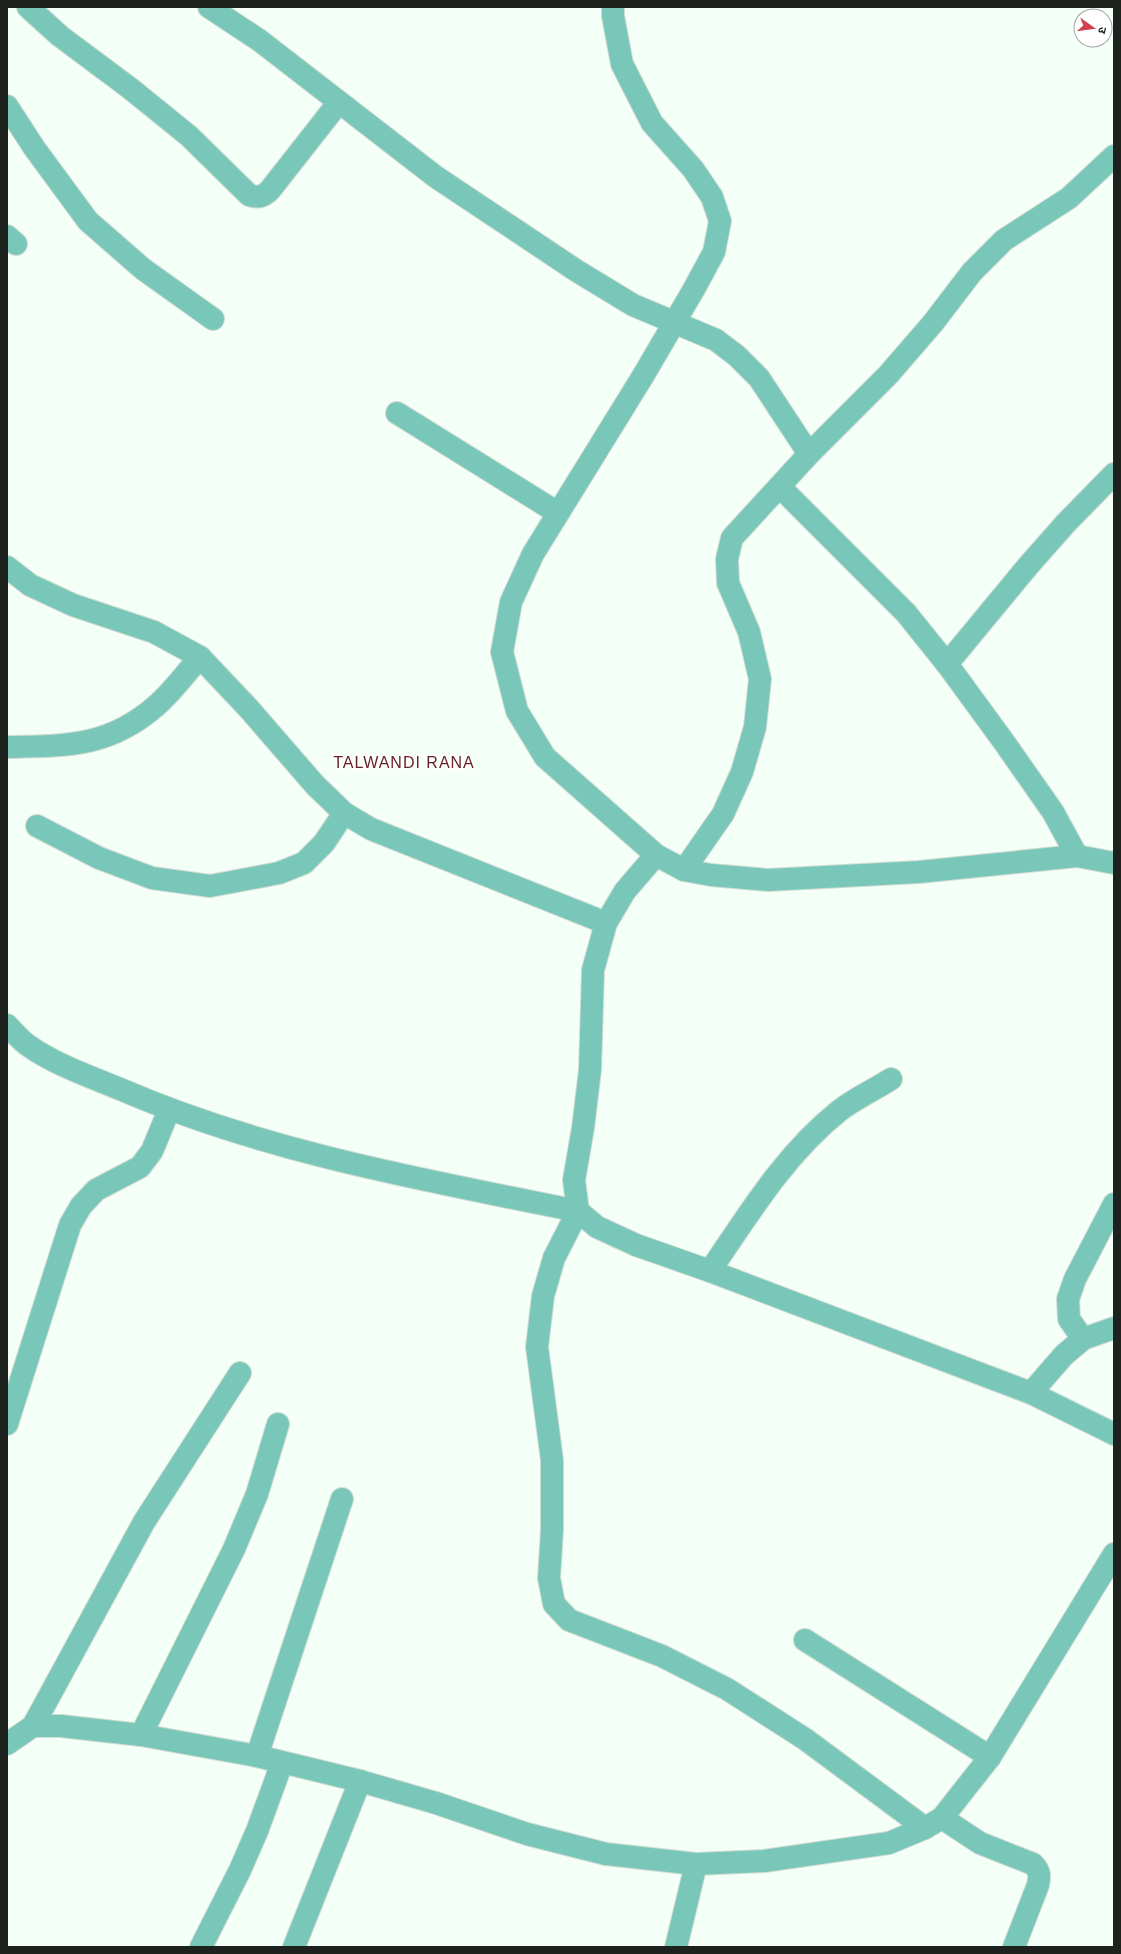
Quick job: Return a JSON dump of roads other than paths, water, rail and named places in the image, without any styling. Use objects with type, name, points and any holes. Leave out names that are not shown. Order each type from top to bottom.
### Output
[{"type":"street","points":[[28,7],[60,36],[131,89],[189,136],[248,195],[256,197],[264,196],[270,190],[339,102]]},
{"type":"street","points":[[209,7],[259,40],[436,177],[577,271],[633,305],[716,340],[737,356],[759,378],[809,454]]},
{"type":"street","points":[[613,7],[613,16],[622,64],[652,123],[693,169],[708,192],[720,221],[714,252],[644,376],[533,554],[511,602],[502,652],[517,710],[546,757],[656,856],[684,870],[711,875],[768,880],[920,872],[1077,856],[1114,863]]},
{"type":"street","points":[[7,106],[35,149],[88,221],[143,270],[213,319]]},
{"type":"street","points":[[684,870],[723,814],[742,772],[756,727],[760,679],[749,632],[728,583],[727,559],[732,538],[809,454],[888,375],[933,323],[972,272],[1004,240],[1069,198],[1114,156]]},
{"type":"street","points":[[397,413],[558,513]]},
{"type":"street","points":[[947,664],[1028,566],[1066,523],[1114,474]]},
{"type":"street","points":[[780,487],[906,612],[947,664],[1053,812],[1077,856]]},
{"type":"street","points":[[7,567],[30,585],[73,605],[154,632],[200,658],[250,710],[315,785],[344,813],[371,828],[606,923]]},
{"type":"street","points":[[7,747],[63,746],[98,740],[123,728],[157,705],[200,658]]},
{"type":"street","points":[[38,826],[99,858],[152,878],[210,886],[280,873],[304,863],[324,843],[344,813]]},
{"type":"street","points":[[656,856],[625,891],[606,923],[593,970],[590,1070],[583,1128],[574,1180],[578,1211],[552,1264],[543,1296],[537,1347],[552,1460],[552,1530],[549,1578],[554,1604],[569,1620],[662,1656],[727,1689],[934,1823],[1033,1864],[1038,1869],[1040,1877],[1038,1886],[1014,1947]]},
{"type":"street","points":[[7,1025],[28,1046],[74,1070],[169,1110],[250,1136],[361,1167],[578,1211],[597,1227],[636,1245],[710,1271],[1031,1393],[1114,1434]]},
{"type":"street","points":[[7,1048],[28,1046]]},
{"type":"street","points":[[710,1271],[758,1200],[797,1150],[839,1111],[891,1079]]},
{"type":"street","points":[[7,1424],[70,1225],[81,1206],[96,1190],[140,1167],[152,1150],[169,1110]]},
{"type":"street","points":[[1083,1339],[1069,1319],[1068,1299],[1075,1280],[1114,1204]]},
{"type":"street","points":[[1031,1393],[1064,1355],[1083,1339],[1114,1328]]},
{"type":"street","points":[[7,1744],[33,1726],[144,1522],[240,1373]]},
{"type":"street","points":[[141,1735],[234,1549],[257,1494],[278,1424]]},
{"type":"street","points":[[257,1756],[342,1498]]},
{"type":"street","points":[[33,1726],[61,1726],[141,1735],[257,1756],[360,1781],[436,1803],[527,1834],[606,1854],[696,1864],[764,1861],[889,1844],[934,1823],[990,1757],[1114,1554]]},
{"type":"street","points":[[805,1640],[990,1757]]},
{"type":"street","points":[[201,1947],[240,1870],[257,1831],[282,1763]]},
{"type":"street","points":[[294,1947],[360,1781]]},
{"type":"street","points":[[676,1947],[696,1864]]},
{"type":"district","name":"TALWANDI RANA","points":[[404,762]]}]
